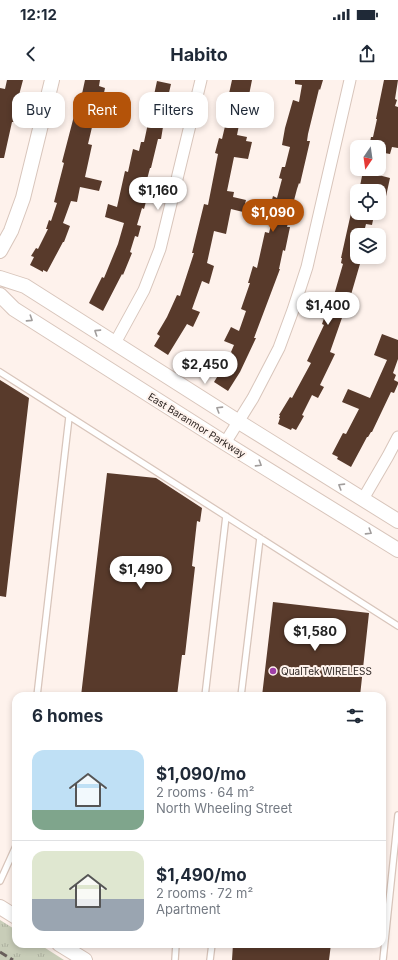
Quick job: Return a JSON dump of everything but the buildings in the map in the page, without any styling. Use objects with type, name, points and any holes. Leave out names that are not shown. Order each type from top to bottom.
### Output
[{"type":"street","points":[[0,251],[4,236],[23,198],[52,80]]},
{"type":"street","points":[[115,344],[144,290],[160,249],[201,80]]},
{"type":"street","points":[[225,443],[239,422],[279,348],[293,310],[307,267],[350,80]]},
{"type":"street","points":[[0,278],[25,286],[398,521]]},
{"type":"street","name":"East Baranmor Parkway","points":[[0,295],[14,309],[225,443],[398,550]]},
{"type":"street","points":[[362,499],[398,437]]},
{"type":"street","points":[[0,907],[12,914]]},
{"type":"street","points":[[66,948],[85,960]]},
{"type":"lane","points":[[0,372],[398,626]]},
{"type":"lane","points":[[37,692],[69,417]]},
{"type":"lane","points":[[205,692],[226,516]]},
{"type":"lane","points":[[241,692],[260,538]]},
{"type":"lane","points":[[386,931],[398,815]]},
{"type":"lane","points":[[0,881],[12,855]]},
{"type":"lane","points":[[175,960],[176,948]]},
{"type":"lane","points":[[210,960],[212,948]]},
{"type":"lane","points":[[383,960],[384,948]]},
{"type":"green space","points":[[0,920],[12,928],[12,948],[45,948],[64,960],[0,960]]},
{"type":"railway","points":[[0,952],[13,960]]},
{"type":"place","name":"QualTek WIRELESS","points":[[273,671]]}]
